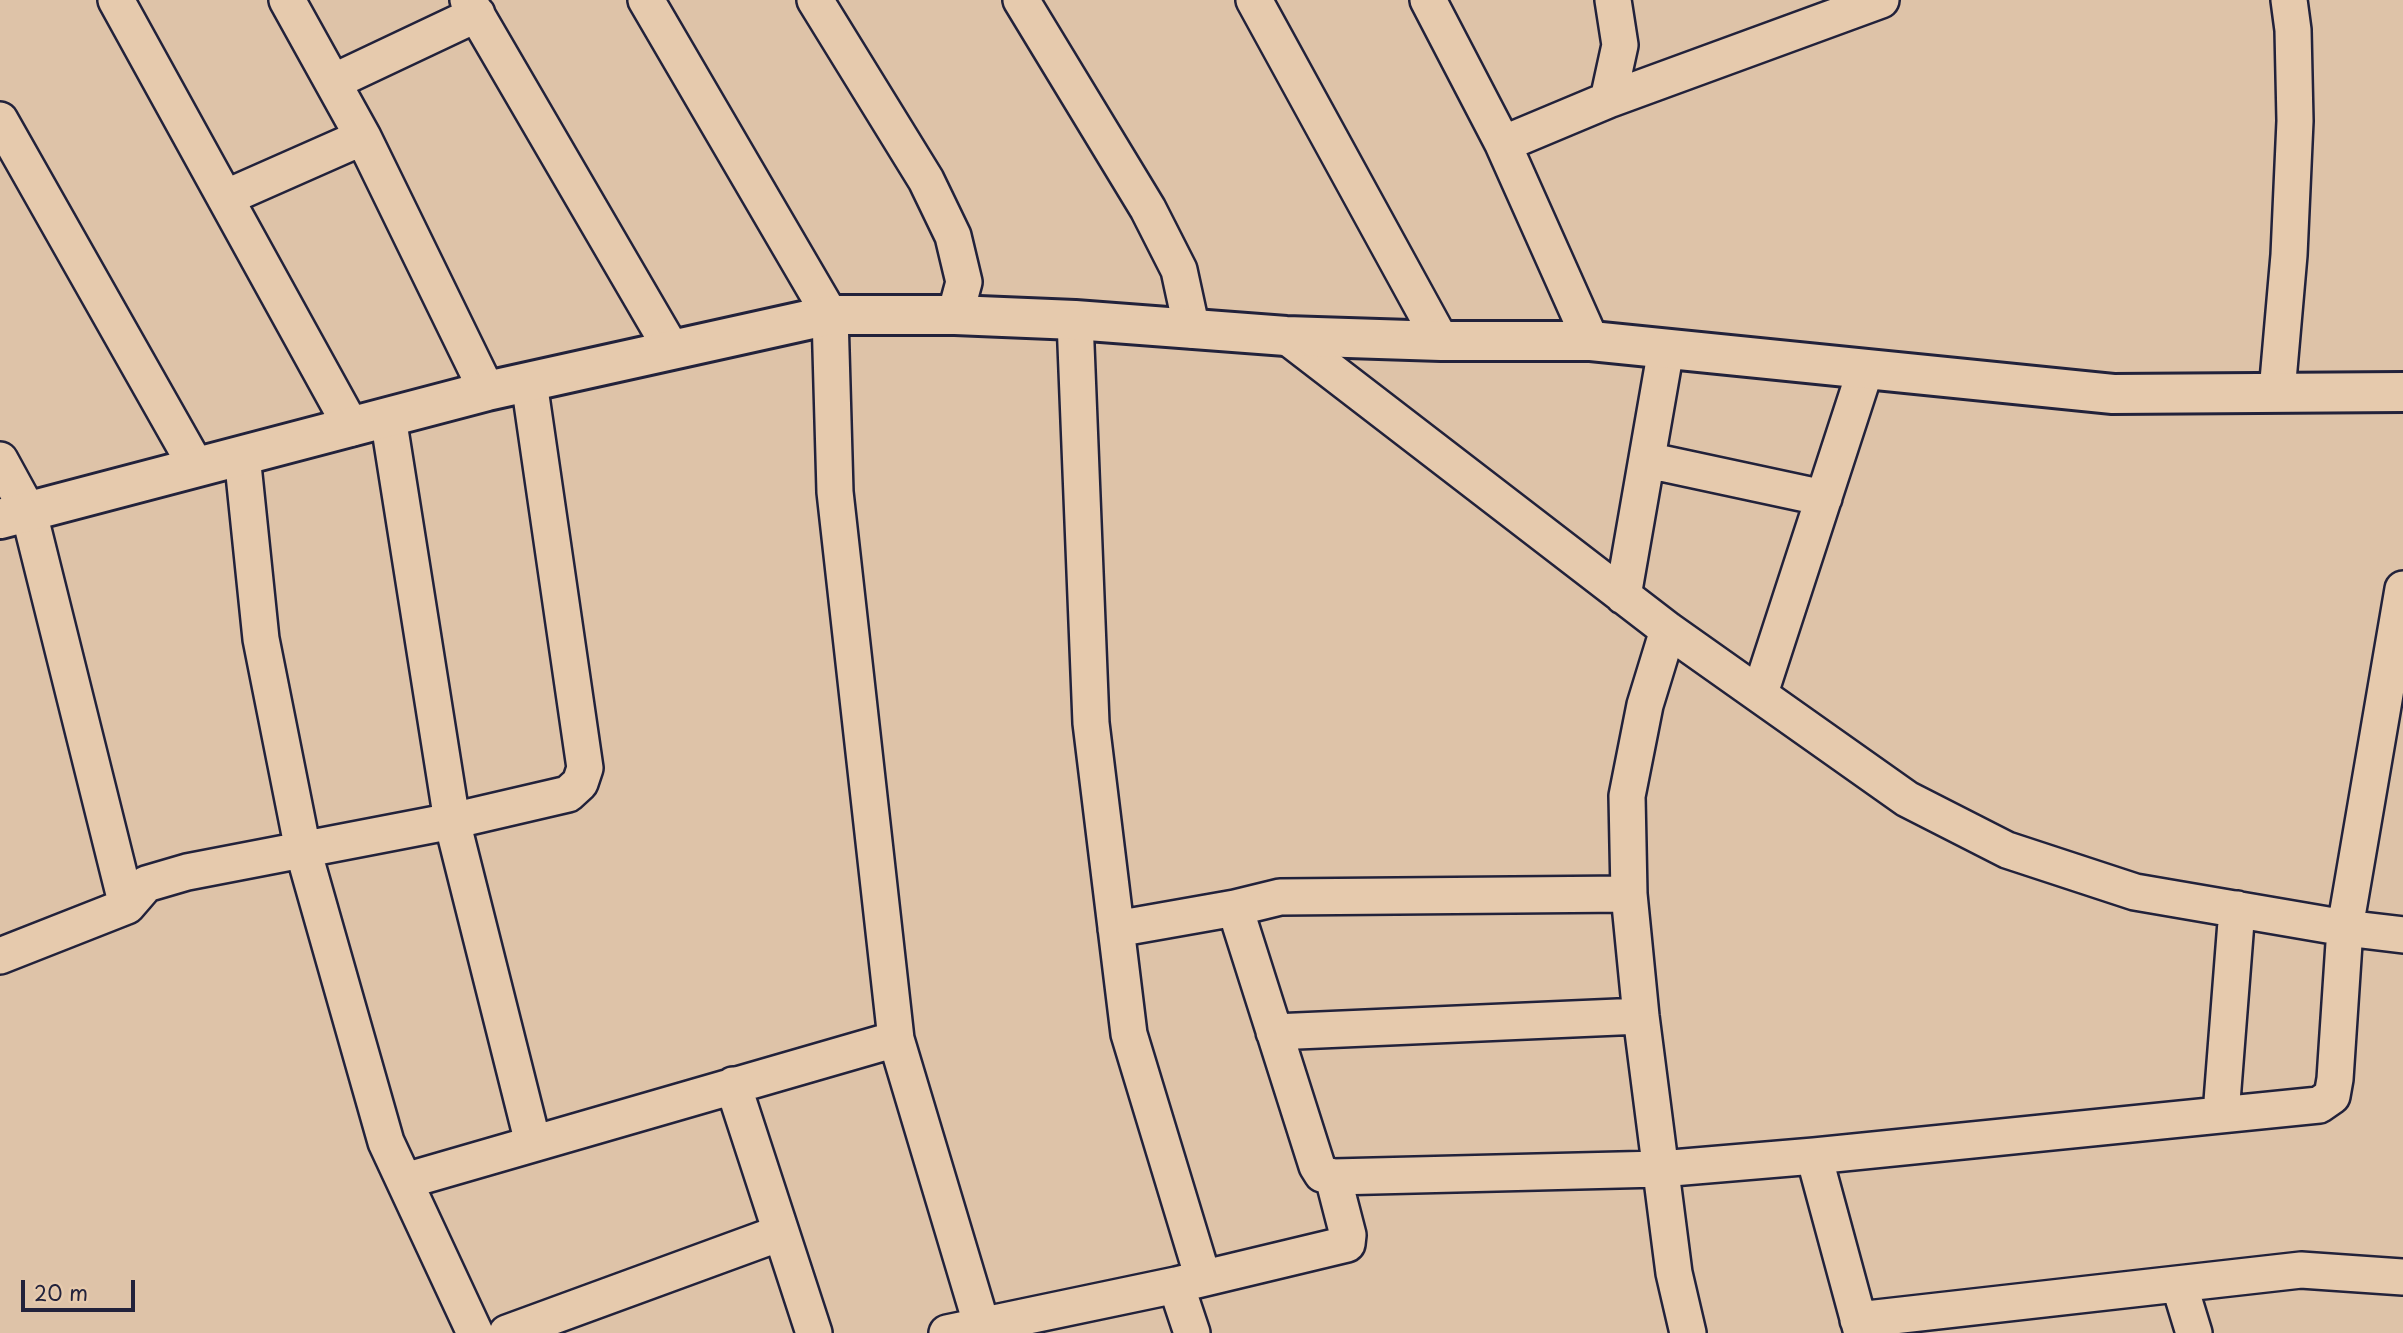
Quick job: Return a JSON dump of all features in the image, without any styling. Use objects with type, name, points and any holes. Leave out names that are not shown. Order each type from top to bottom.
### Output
[{"type":"street","points":[[116,0],[352,428]]},
{"type":"street","points":[[287,0],[363,137],[487,391]]},
{"type":"street","points":[[646,0],[830,314],[835,492],[896,1039],[983,1329]]},
{"type":"street","points":[[814,0],[926,180],[953,236],[964,282],[956,315]]},
{"type":"street","points":[[1021,0],[1148,209],[1178,270],[1192,330]]},
{"type":"street","points":[[1254,0],[1441,341]]},
{"type":"street","points":[[1428,0],[1503,144],[1591,341]]},
{"type":"street","points":[[1608,100],[1620,45],[1613,0]]},
{"type":"street","points":[[1503,144],[1608,100],[1881,0]]},
{"type":"street","points":[[2277,392],[2289,255],[2295,121],[2293,30],[2289,0]]},
{"type":"street","points":[[333,82],[472,7],[672,350]]},
{"type":"street","points":[[0,120],[197,468]]},
{"type":"street","points":[[225,198],[363,137]]},
{"type":"street","points":[[15,516],[487,391],[830,314],[1075,320],[1286,336],[1441,341],[1591,341],[2113,394],[2403,392]]},
{"type":"street","points":[[1075,320],[1090,723],[1129,1034],[1189,1282],[1192,1333]]},
{"type":"street","points":[[1286,336],[1668,630],[1907,799],[2007,850],[2135,892],[2345,928],[2403,935]]},
{"type":"street","points":[[1623,596],[1666,349]]},
{"type":"street","points":[[1760,693],[1866,368]]},
{"type":"street","points":[[0,956],[127,906],[146,884],[187,872],[452,821],[568,794],[580,783],[585,768],[529,382]]},
{"type":"street","points":[[388,416],[452,821],[533,1143]]},
{"type":"street","points":[[242,455],[261,639],[303,850],[386,1142],[475,1333]]},
{"type":"street","points":[[0,460],[127,906]]},
{"type":"street","points":[[1647,460],[1824,498]]},
{"type":"street","points":[[1235,908],[1317,1166],[1322,1174],[1333,1177],[1660,1169],[2319,1105],[2332,1096],[2335,1079],[2345,928],[2403,589]]},
{"type":"street","points":[[1668,630],[1645,705],[1628,796],[1629,894],[1660,1169],[1674,1273],[1688,1333]]},
{"type":"street","points":[[1116,929],[1235,908],[1280,897],[1629,894]]},
{"type":"street","points":[[2221,1114],[2236,909]]},
{"type":"street","points":[[1275,1032],[1641,1016]]},
{"type":"street","points":[[405,1181],[896,1039]]},
{"type":"street","points":[[733,1085],[814,1333]]},
{"type":"street","points":[[1814,1156],[1860,1326],[2301,1270],[2403,1277]]},
{"type":"street","points":[[947,1333],[983,1329],[1347,1244],[1348,1235],[1333,1177]]},
{"type":"street","points":[[508,1333],[780,1233]]},
{"type":"street","points":[[2179,1284],[2194,1333]]}]
